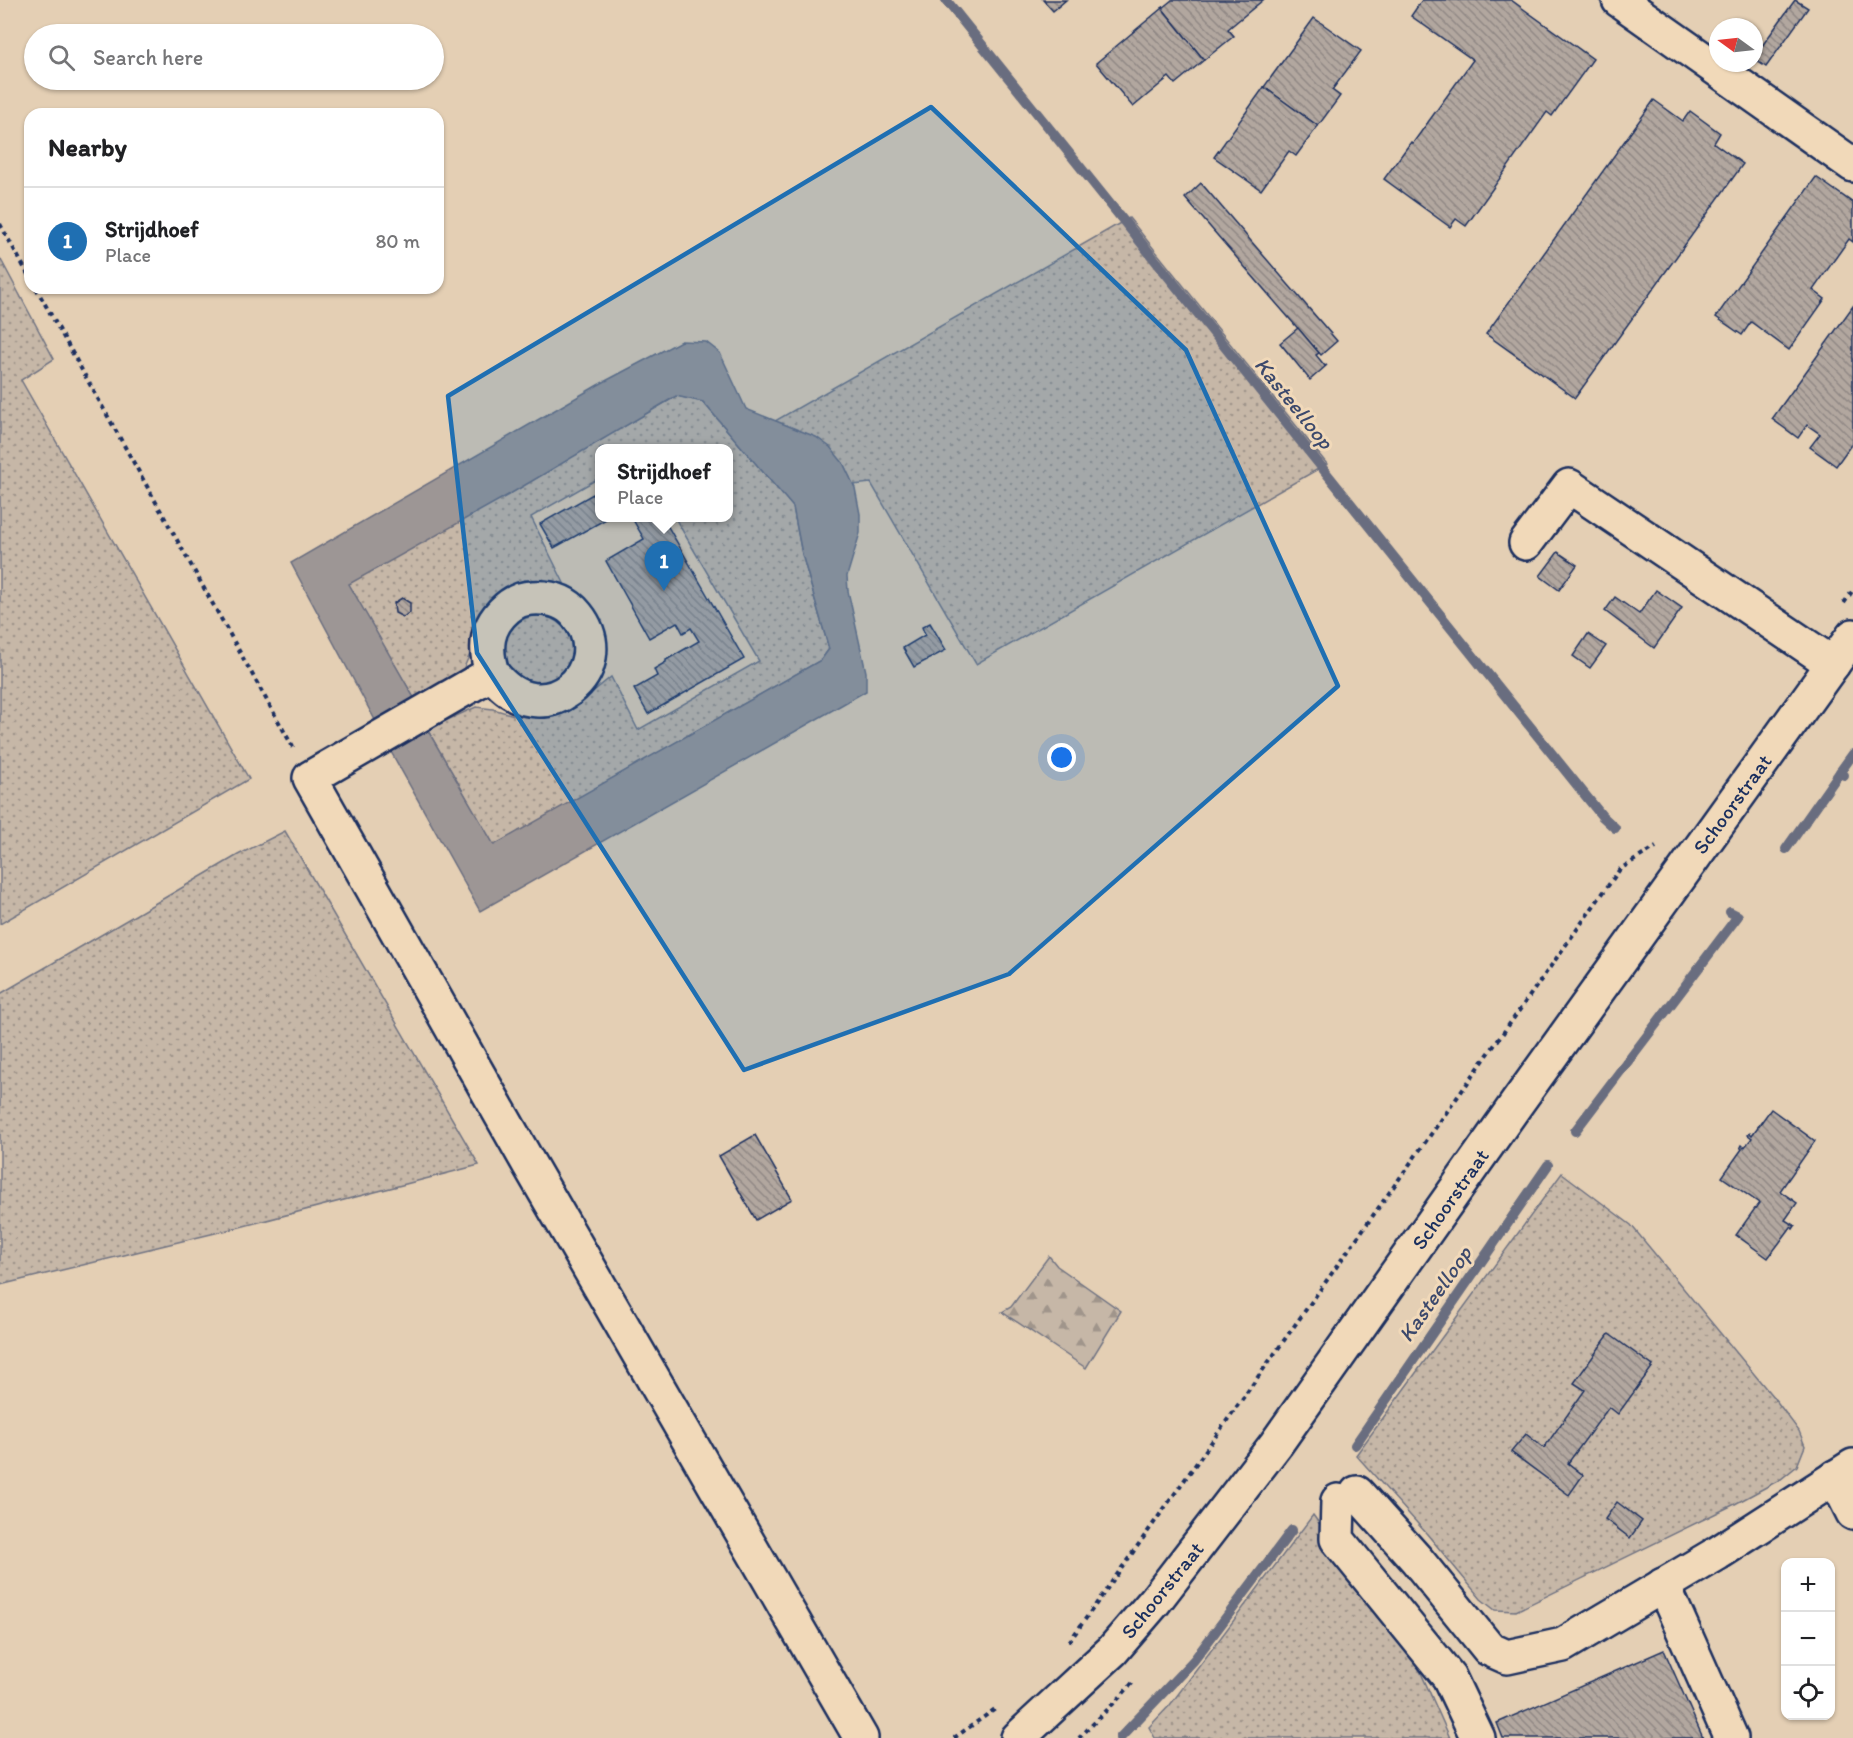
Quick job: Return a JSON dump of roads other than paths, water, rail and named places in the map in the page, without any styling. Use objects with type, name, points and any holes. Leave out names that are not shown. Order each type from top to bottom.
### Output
[{"type":"street","points":[[1619,0],[1853,165]]},
{"type":"street","points":[[1526,543],[1569,486],[1833,664]]},
{"type":"street","name":"Schoorstraat","points":[[1018,1738],[1112,1651],[1155,1601],[1269,1454],[1853,636]]},
{"type":"street","points":[[492,673],[310,778],[535,1174],[861,1738]]},
{"type":"street","points":[[1478,1738],[1449,1677],[1337,1539],[1348,1497],[1417,1560],[1489,1649],[1508,1657],[1563,1645],[1718,1553],[1844,1472],[1853,1513]]},
{"type":"street","points":[[1663,1585],[1731,1738]]},
{"type":"street","points":[[1457,1693],[1496,1652]]},
{"type":"waterway","name":"Kasteelloop","points":[[946,0],[1602,816],[1615,828]]},
{"type":"waterway","points":[[1840,772],[1853,754]]},
{"type":"waterway","points":[[1786,849],[1840,772],[1844,775]]},
{"type":"waterway","name":"Kasteelloop","points":[[1575,1131],[1738,916],[1730,912]]},
{"type":"waterway","name":"Kasteelloop","points":[[1355,1445],[1548,1165]]},
{"type":"waterway","name":"Kasteelloop","points":[[1120,1738],[1194,1660],[1292,1530]]},
{"type":"place","name":"Strijdhoef","points":[[664,591]]}]
